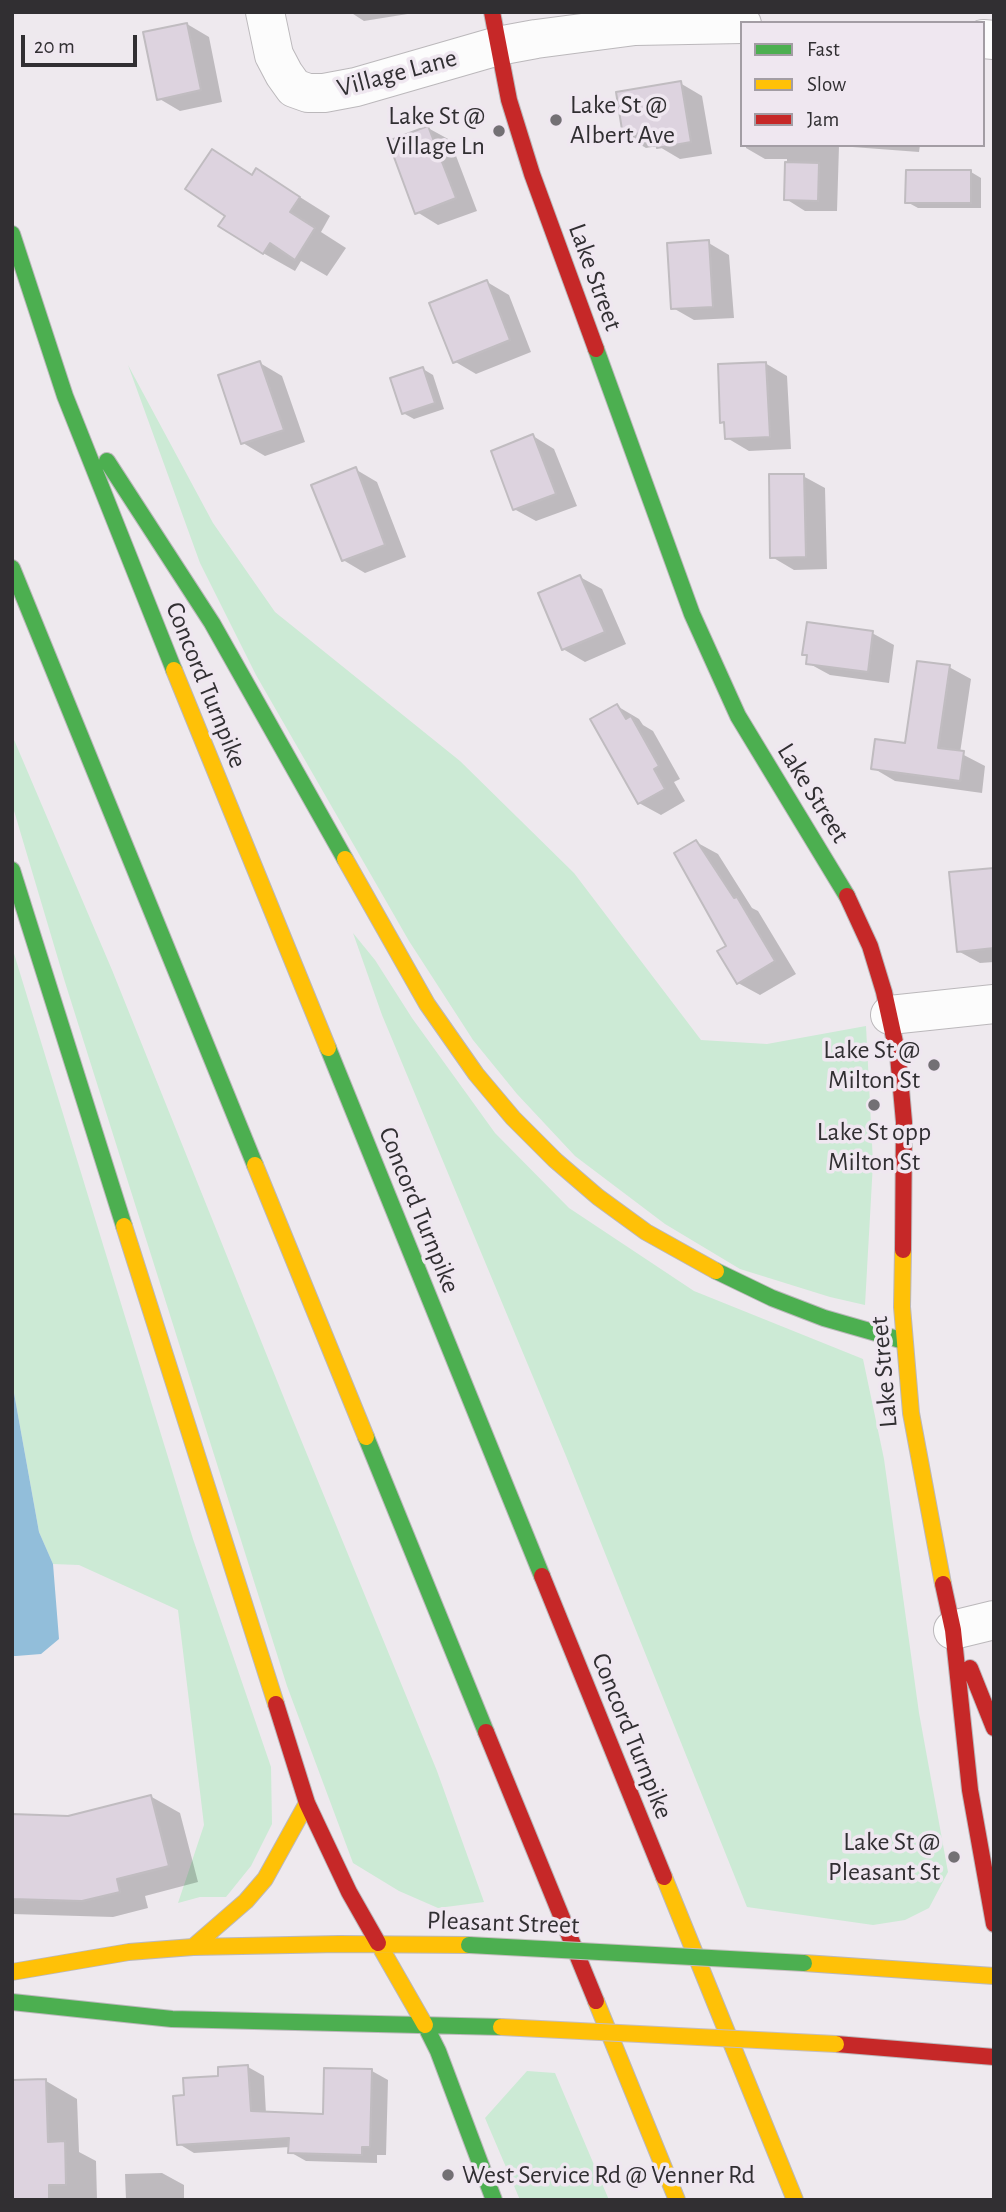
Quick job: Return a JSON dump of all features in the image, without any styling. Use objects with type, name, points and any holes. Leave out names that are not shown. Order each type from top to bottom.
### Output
[{"type":"main road","name":"Lake Street","points":[[495,29],[509,100],[532,174],[692,614],[738,716],[852,905],[870,946],[890,1015],[898,1056],[904,1122],[904,1341],[922,1480],[953,1630],[970,1790],[994,1924]]},
{"type":"main road","name":"Concord Turnpike","points":[[12,234],[65,396],[221,790],[795,2200]]},
{"type":"main road","points":[[65,396],[212,623],[427,1004],[470,1066],[513,1118],[555,1160],[598,1197],[646,1232],[696,1262],[772,1298],[824,1318],[904,1341]]},
{"type":"main road","points":[[12,568],[677,2200]]},
{"type":"main road","points":[[12,870],[307,1802],[343,1880],[438,2051],[494,2200]]},
{"type":"main road","name":"Lake Street","points":[[953,1630],[994,1728]]},
{"type":"main road","points":[[193,1947],[246,1900],[265,1878],[307,1802]]},
{"type":"main road","name":"Pleasant Street","points":[[12,1972],[117,1954],[193,1947],[378,1944],[469,1945],[994,1976]]},
{"type":"main road","points":[[12,2003],[172,2019],[501,2027],[836,2045],[994,2057]]},
{"type":"street","name":"Village Lane","points":[[265,12],[274,55],[294,88],[308,93],[356,87],[495,29],[740,24]]},
{"type":"street","points":[[890,1015],[994,1004]]},
{"type":"street","points":[[953,1630],[994,1620]]},
{"type":"green space","points":[[128,365],[213,523],[275,612],[460,761],[574,873],[701,1040],[767,1044],[866,1026],[873,1163],[865,1305],[740,1269],[665,1224],[575,1156],[517,1094],[473,1040],[409,941],[256,675],[200,563]]},
{"type":"green space","points":[[12,735],[112,970],[437,1771],[484,1902],[438,1908],[399,1891],[353,1863],[287,1686],[64,979],[12,804]]},
{"type":"green space","points":[[353,933],[375,960],[412,1018],[495,1133],[569,1208],[694,1291],[863,1359],[884,1459],[919,1713],[948,1872],[929,1908],[905,1920],[873,1925],[747,1907],[566,1456],[382,1015]]},
{"type":"green space","points":[[12,947],[193,1539],[271,1767],[272,1824],[251,1866],[226,1897],[200,1897],[178,1903],[204,1825],[178,1610],[79,1565],[53,1564],[39,1532],[12,1382]]},
{"type":"green space","points":[[527,2071],[555,2073],[609,2200],[520,2200],[485,2118]]},
{"type":"water","points":[[12,1382],[39,1532],[53,1564],[59,1639],[41,1654],[16,1656],[12,1656]]},
{"type":"building","points":[[187,23],[201,90],[157,100],[143,32]]},
{"type":"building","points":[[681,81],[691,142],[657,148],[654,131],[623,136],[616,92]]},
{"type":"building","points":[[428,126],[456,198],[415,214],[388,141]]},
{"type":"building","points":[[212,149],[252,175],[256,168],[300,197],[290,212],[315,228],[295,260],[270,243],[263,254],[218,226],[225,216],[185,189]]},
{"type":"building","points":[[785,162],[819,163],[818,201],[784,200]]},
{"type":"building","points":[[906,170],[971,170],[971,203],[905,203]]},
{"type":"building","points":[[709,240],[713,307],[671,309],[667,243]]},
{"type":"building","points":[[487,280],[510,340],[453,363],[429,303]]},
{"type":"building","points":[[260,361],[284,430],[241,444],[218,375]]},
{"type":"building","points":[[766,362],[770,437],[725,439],[724,422],[720,423],[718,364]]},
{"type":"building","points":[[423,367],[435,403],[402,414],[390,378]]},
{"type":"building","points":[[533,434],[556,494],[513,510],[491,451]]},
{"type":"building","points":[[356,467],[385,545],[342,561],[311,485]]},
{"type":"building","points":[[769,474],[804,474],[806,557],[770,558]]},
{"type":"building","points":[[580,575],[605,632],[562,650],[538,593]]},
{"type":"building","points":[[807,622],[873,631],[868,672],[806,664],[807,655],[802,655]]},
{"type":"building","points":[[917,661],[950,665],[938,748],[964,751],[960,781],[871,769],[875,739],[905,743]]},
{"type":"building","points":[[617,704],[626,719],[631,716],[659,766],[654,769],[665,789],[638,804],[590,719]]},
{"type":"building","points":[[696,840],[734,898],[737,897],[775,961],[737,984],[717,951],[726,946],[674,853]]},
{"type":"building","points":[[994,868],[994,948],[957,952],[949,872]]},
{"type":"building","points":[[151,1795],[169,1866],[117,1879],[120,1892],[82,1901],[12,1899],[12,1814],[68,1816]]},
{"type":"building","points":[[248,2065],[251,2111],[323,2114],[324,2068],[372,2069],[370,2147],[362,2147],[362,2155],[288,2153],[289,2138],[177,2145],[173,2096],[184,2095],[183,2078],[218,2076],[218,2067]]},
{"type":"building","points":[[46,2079],[48,2142],[65,2141],[66,2185],[49,2185],[49,2200],[12,2200],[12,2080]]},
{"type":"traffic: fast","points":[[12,234],[65,396],[174,670]]},
{"type":"traffic: fast","points":[[596,349],[692,614],[738,716],[847,896]]},
{"type":"traffic: fast","points":[[107,461],[212,623],[345,859]]},
{"type":"traffic: fast","points":[[12,568],[255,1165]]},
{"type":"traffic: fast","points":[[12,870],[124,1226]]},
{"type":"traffic: fast","points":[[328,1048],[542,1576]]},
{"type":"traffic: fast","points":[[716,1271],[772,1298],[824,1318],[904,1341]]},
{"type":"traffic: fast","points":[[366,1437],[486,1732]]},
{"type":"traffic: fast","points":[[469,1945],[804,1963]]},
{"type":"traffic: fast","points":[[12,2002],[172,2019],[501,2027]]},
{"type":"traffic: fast","points":[[425,2025],[438,2051],[494,2200]]},
{"type":"traffic: slow","points":[[174,670],[328,1048]]},
{"type":"traffic: slow","points":[[345,859],[427,1004],[476,1074],[513,1118],[555,1160],[598,1197],[646,1232],[716,1271]]},
{"type":"traffic: slow","points":[[255,1165],[366,1437]]},
{"type":"traffic: slow","points":[[124,1226],[276,1704]]},
{"type":"traffic: slow","points":[[903,1250],[902,1307],[911,1413],[943,1584]]},
{"type":"traffic: slow","points":[[193,1947],[246,1901],[265,1879],[307,1803]]},
{"type":"traffic: slow","points":[[664,1877],[795,2200]]},
{"type":"traffic: slow","points":[[378,1943],[425,2025]]},
{"type":"traffic: slow","points":[[12,1972],[129,1952],[193,1947],[469,1945]]},
{"type":"traffic: slow","points":[[804,1963],[994,1976]]},
{"type":"traffic: slow","points":[[596,2001],[677,2200]]},
{"type":"traffic: slow","points":[[501,2027],[836,2044]]},
{"type":"traffic: jam","points":[[492,12],[509,100],[532,174],[596,349]]},
{"type":"traffic: jam","points":[[847,896],[870,946],[884,992],[898,1056],[904,1122],[903,1250]]},
{"type":"traffic: jam","points":[[542,1576],[664,1877]]},
{"type":"traffic: jam","points":[[943,1584],[953,1630],[970,1790],[994,1924]]},
{"type":"traffic: jam","points":[[970,1668],[994,1728]]},
{"type":"traffic: jam","points":[[276,1704],[307,1803],[349,1892],[378,1943]]},
{"type":"traffic: jam","points":[[486,1732],[596,2001]]},
{"type":"traffic: jam","points":[[836,2044],[994,2057]]},
{"type":"place","name":"Lake St @ Albert Ave","points":[[556,120]]},
{"type":"place","name":"Lake St @ Village Ln","points":[[499,131]]},
{"type":"place","name":"Lake St @ Milton St","points":[[934,1065]]},
{"type":"place","name":"Lake St opp Milton St","points":[[874,1105]]},
{"type":"place","name":"Lake St @ Pleasant St","points":[[954,1857]]},
{"type":"place","name":"West Service Rd @ Venner Rd","points":[[448,2175]]}]
